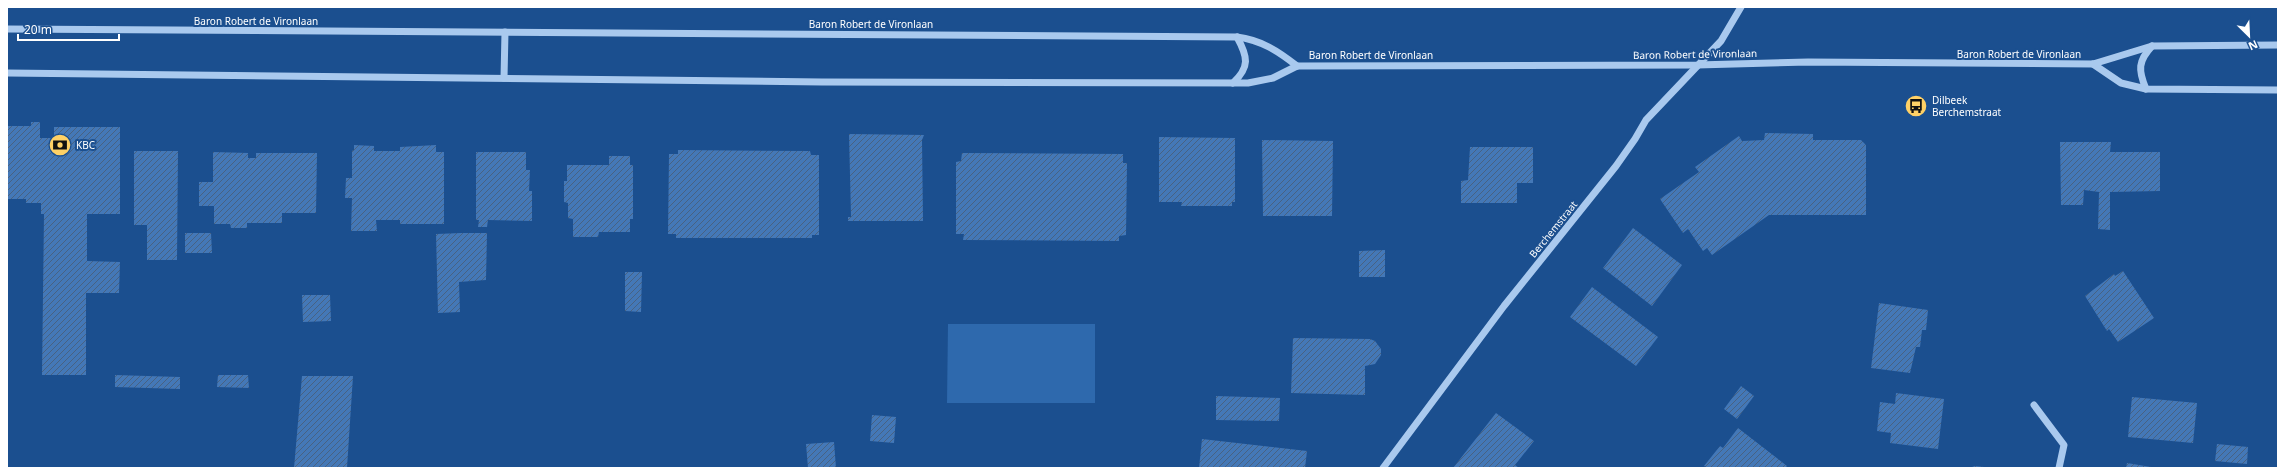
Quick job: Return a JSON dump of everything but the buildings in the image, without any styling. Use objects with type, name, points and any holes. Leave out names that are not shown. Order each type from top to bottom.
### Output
[{"type":"street","name":"Berchemstraat","points":[[1383,468],[1504,306],[1616,166],[1646,120],[1721,41],[1741,7]]},
{"type":"street","name":"Baron Robert de Vironlaan","points":[[7,29],[1237,38],[1253,39],[1270,46],[1297,66]]},
{"type":"street","points":[[504,78],[505,32]]},
{"type":"street","points":[[1233,83],[1243,74],[1246,65],[1243,48],[1237,38]]},
{"type":"street","name":"Baron Robert de Vironlaan","points":[[7,73],[822,82],[1248,83],[1273,78],[1297,66],[1697,65],[1808,62],[2093,64],[2152,46],[2172,44],[2278,45]]},
{"type":"street","points":[[2146,89],[2142,80],[2140,64],[2142,56],[2152,46]]},
{"type":"street","name":"Baron Robert de Vironlaan","points":[[2093,64],[2121,83],[2146,89],[2278,90]]},
{"type":"street","points":[[2034,405],[2064,445],[2059,468]]},
{"type":"shaded area","points":[[948,324],[1095,324],[1095,403],[947,403]]},
{"type":"place","name":"Dilbeek Berchemstraat","points":[[1916,106]]},
{"type":"place","name":"KBC","points":[[60,145]]}]
